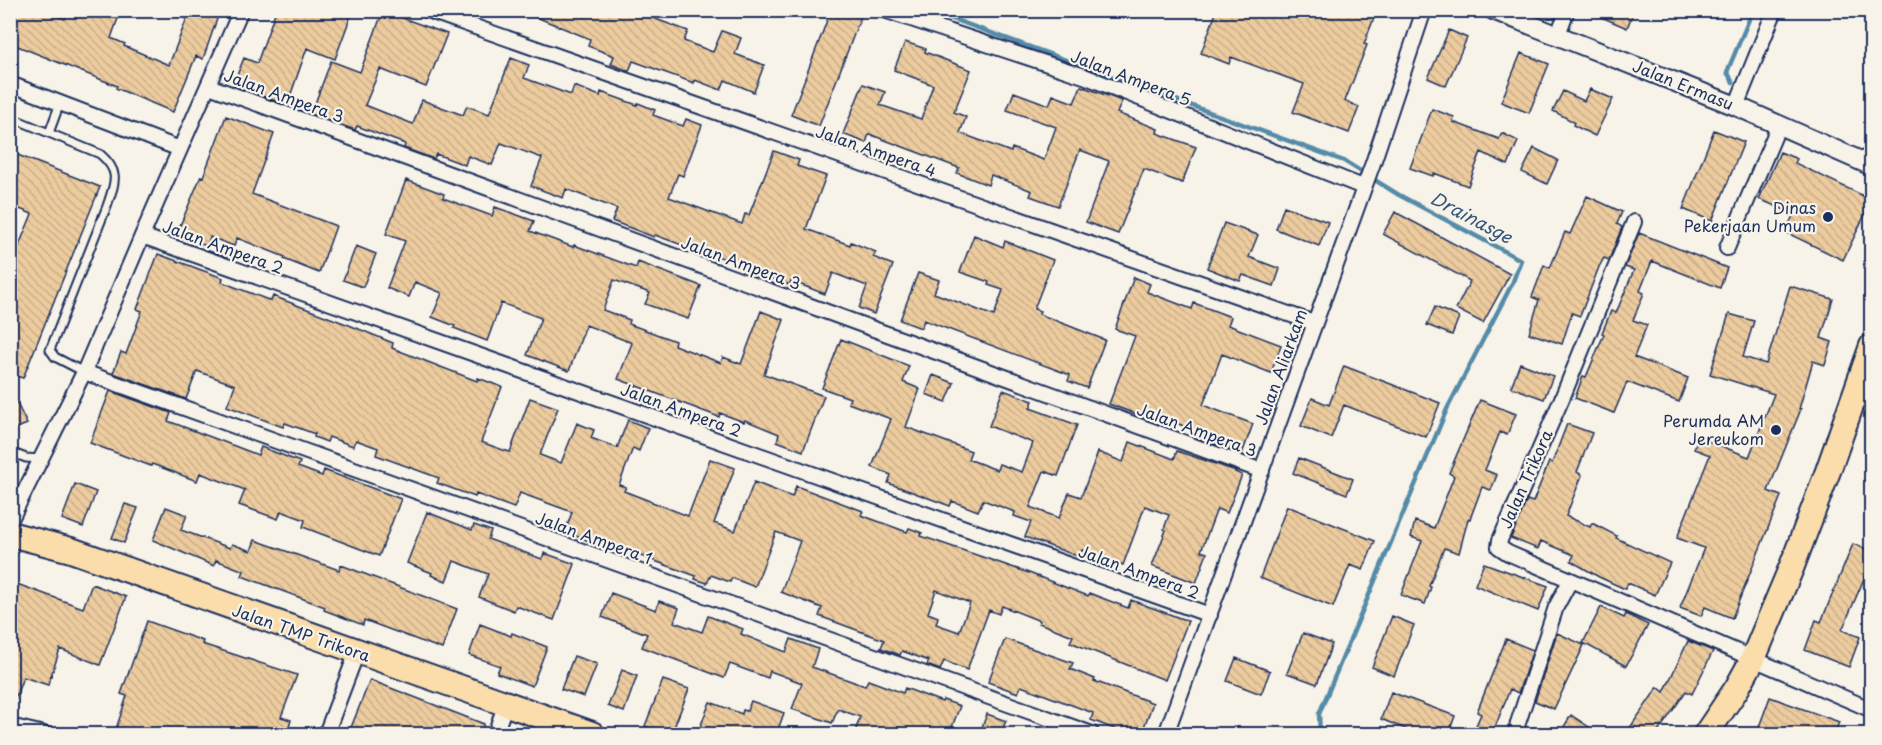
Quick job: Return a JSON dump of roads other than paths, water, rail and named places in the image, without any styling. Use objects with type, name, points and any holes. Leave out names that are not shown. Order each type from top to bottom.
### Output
[{"type":"highway","points":[[1706,735],[1737,688],[1752,659],[1865,387],[1872,346]]},
{"type":"highway","name":"Jalan TMP Trikora","points":[[10,534],[71,550],[592,735]]},
{"type":"street","points":[[10,522],[84,372],[242,10]]},
{"type":"street","name":"Jalan Ampera 4","points":[[427,10],[1314,324]]},
{"type":"street","name":"Jalan Ampera 5","points":[[884,10],[1084,76],[1364,183]]},
{"type":"street","name":"Jalan Aliarkam","points":[[1166,735],[1373,163],[1424,10]]},
{"type":"street","name":"Jalan Ermasu","points":[[1493,10],[1736,106],[1872,166]]},
{"type":"street","points":[[1558,34],[1567,10]]},
{"type":"street","points":[[1736,106],[1775,10]]},
{"type":"street","points":[[10,84],[180,149]]},
{"type":"street","name":"Jalan Ampera 3","points":[[209,86],[1262,471]]},
{"type":"street","points":[[1727,248],[1779,125]]},
{"type":"street","name":"Jalan Trikora","points":[[1634,222],[1499,547],[1570,581],[1872,710]]},
{"type":"street","name":"Jalan Ampera 2","points":[[142,236],[1210,615]]},
{"type":"street","name":"Jalan Ampera 1","points":[[84,372],[1092,735]]},
{"type":"street","points":[[1516,735],[1549,630],[1570,581]]},
{"type":"street","points":[[326,735],[357,652]]},
{"type":"street","points":[[495,735],[506,703]]},
{"type":"street","points":[[10,726],[39,734]]},
{"type":"lane","points":[[49,133],[60,103]]},
{"type":"lane","points":[[10,117],[100,154],[115,172],[115,183],[107,206],[50,350],[55,357],[84,372]]},
{"type":"lane","points":[[10,453],[26,459],[40,459]]},
{"type":"waterway","name":"Drainasge","points":[[928,10],[1344,161],[1399,195],[1521,260],[1512,284],[1447,409],[1319,714],[1320,734]]},
{"type":"waterway","points":[[1733,82],[1727,72],[1753,10]]},
{"type":"place","name":"Dinas Pekerjaan Umum","points":[[1828,217]]},
{"type":"place","name":"Perumda AM Jereukom","points":[[1776,430]]}]
